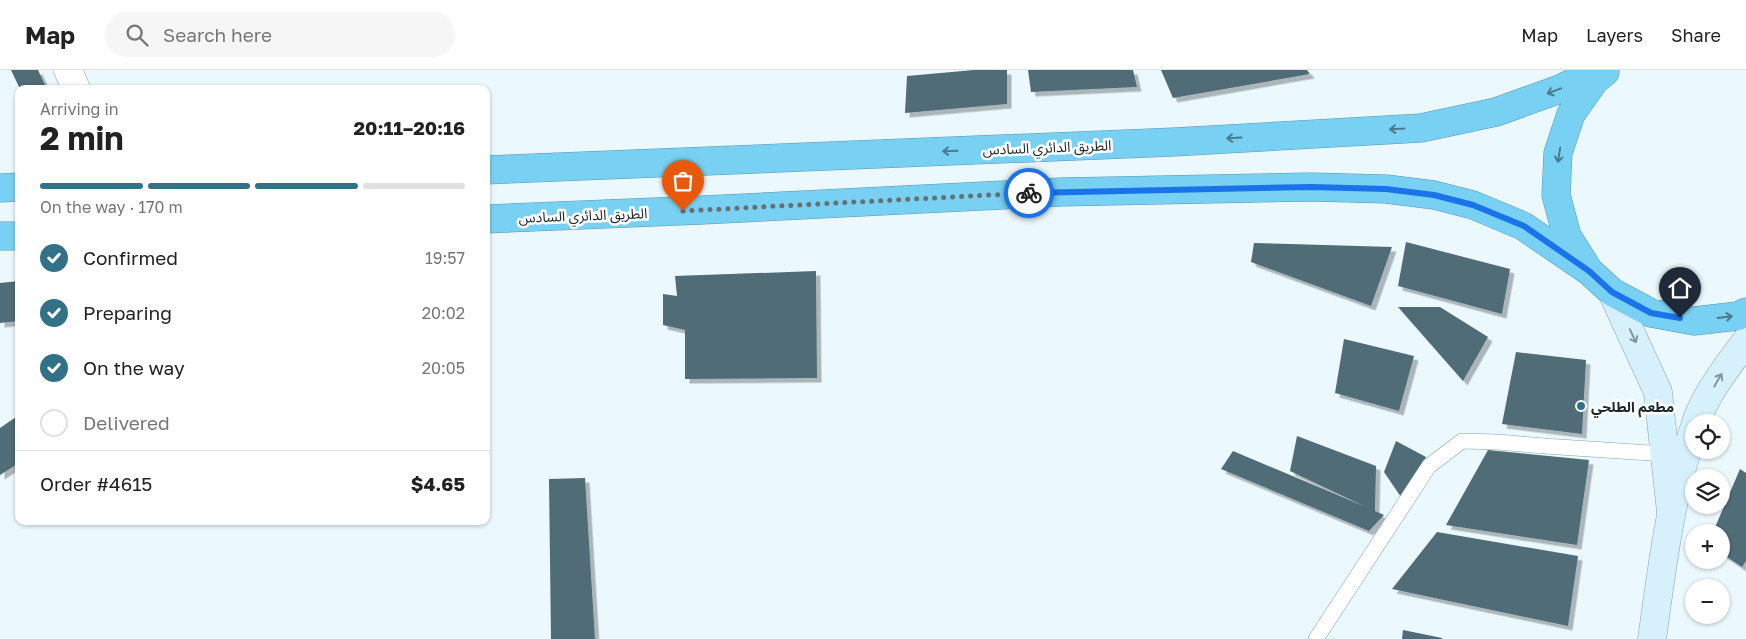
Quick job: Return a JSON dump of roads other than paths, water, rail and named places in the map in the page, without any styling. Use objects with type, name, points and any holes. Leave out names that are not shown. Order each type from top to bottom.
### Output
[{"type":"highway","name":"الطريق الدائري السادس","points":[[490,170],[1164,142],[1421,128],[1496,112],[1560,89],[1598,70]]},
{"type":"highway","name":"الطريق الدائري السادس","points":[[1589,271],[1567,236],[1556,196],[1558,153],[1571,114],[1596,80],[1608,70]]},
{"type":"highway","points":[[0,188],[15,187]]},
{"type":"highway","name":"الطريق الدائري السادس","points":[[490,218],[703,210],[1061,192],[1311,187],[1386,189],[1434,195],[1473,205],[1524,226],[1589,271],[1612,292],[1651,313],[1694,321],[1738,316],[1746,312]]},
{"type":"highway","points":[[0,236],[15,236]]},
{"type":"main road","points":[[1612,292],[1658,392],[1671,512]]},
{"type":"main road","points":[[1699,414],[1722,373],[1746,341]]},
{"type":"main road","points":[[1652,639],[1671,512],[1685,454]]},
{"type":"street","points":[[68,70],[74,85]]},
{"type":"lane","points":[[1316,639],[1429,466],[1462,441],[1666,454]]},
{"type":"place","name":"مطعم الطلحي","points":[[1581,406]]}]
